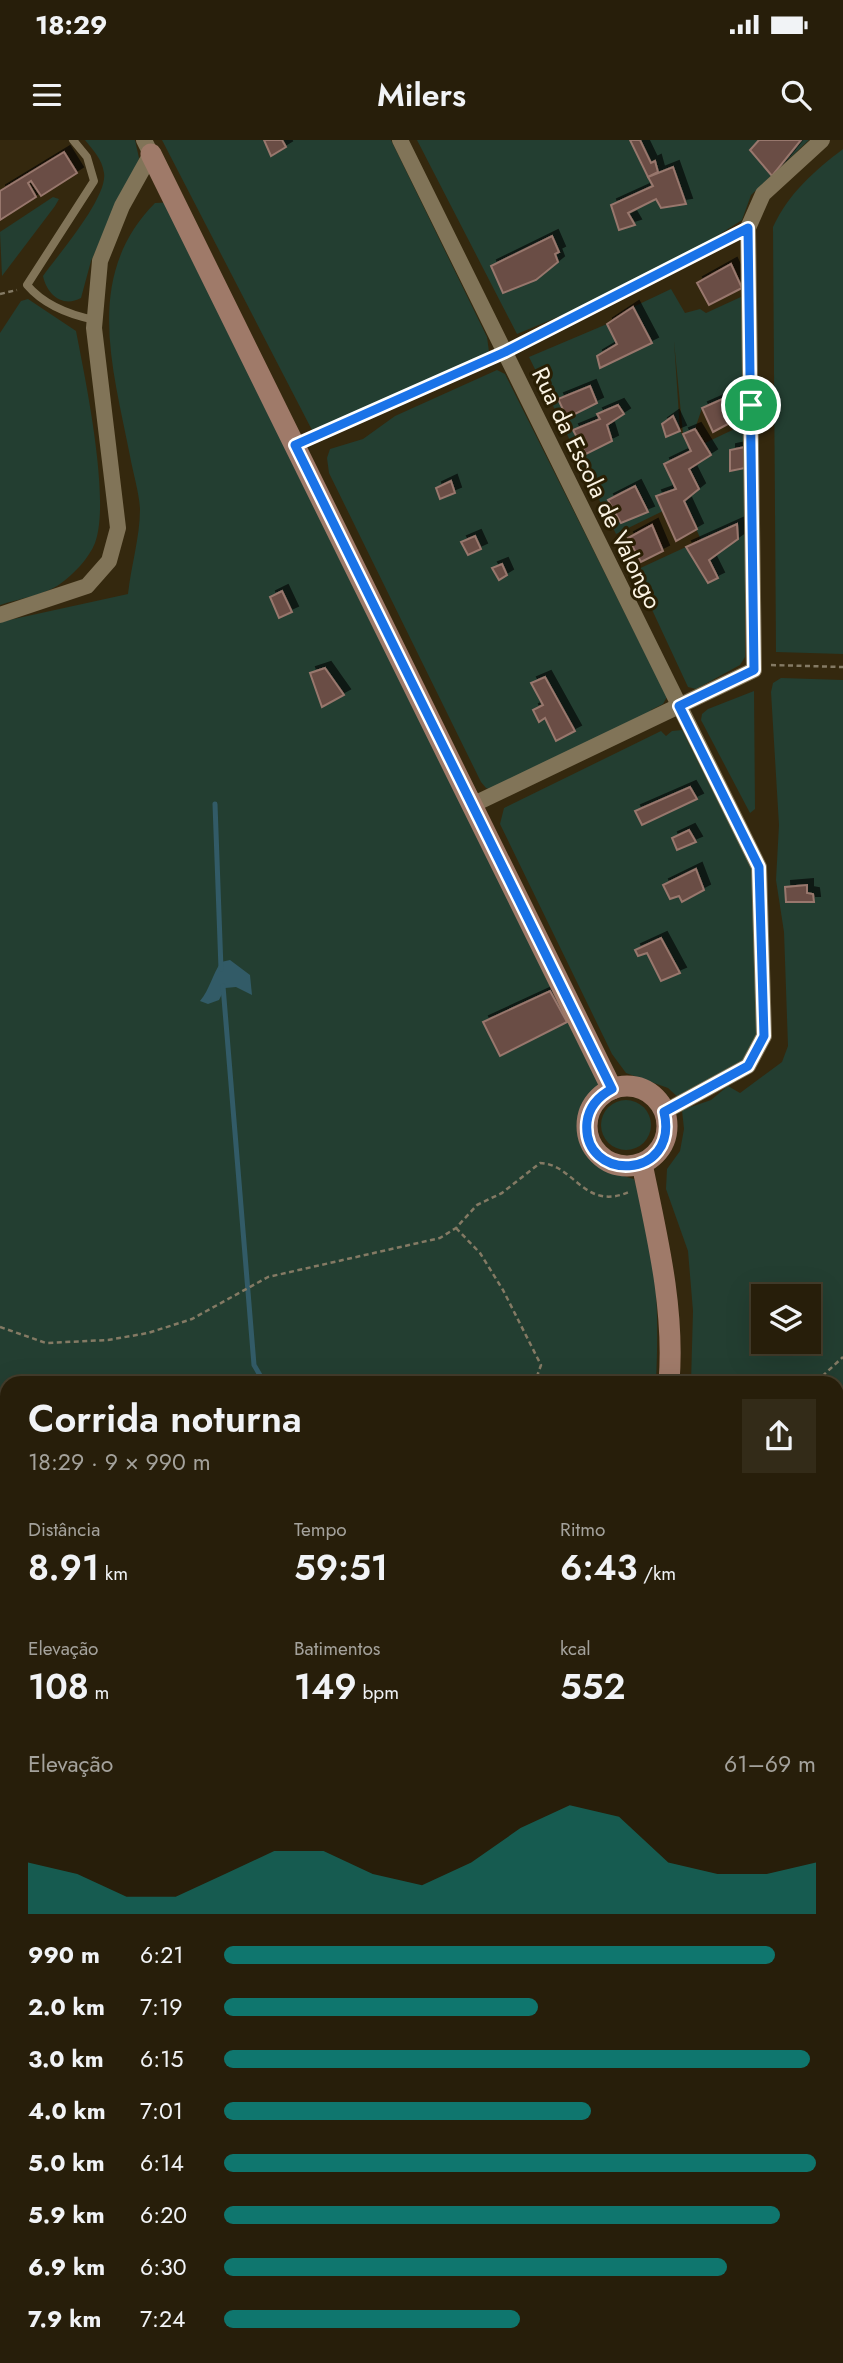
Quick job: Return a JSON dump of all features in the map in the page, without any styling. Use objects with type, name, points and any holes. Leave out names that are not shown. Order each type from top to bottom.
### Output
[{"type":"street","name":"Rua da Escola de Valongo","points":[[400,140],[759,867],[764,1036],[748,1066],[664,1112]]},
{"type":"street","points":[[472,805],[754,670],[748,228],[762,194],[822,140]]},
{"type":"street","points":[[0,615],[87,586],[109,561],[118,528],[95,320],[100,261],[148,147]]},
{"type":"street","points":[[148,147],[612,1089]]},
{"type":"street","points":[[643,1173],[605,1161],[589,1141],[586,1129],[593,1105],[612,1089],[624,1086],[648,1093],[664,1112],[666,1137],[643,1173],[663,1262],[671,1356],[669,1376]]},
{"type":"lane","points":[[72,140],[87,157],[94,181],[27,285],[37,297],[75,316],[95,320]]},
{"type":"path","points":[[295,445],[505,352],[748,228]]},
{"type":"path","points":[[0,294],[30,288]]},
{"type":"path","points":[[754,670],[770,664],[843,667]]},
{"type":"path","points":[[0,1327],[46,1343],[108,1340],[148,1333],[200,1315],[268,1277],[440,1238],[456,1228],[477,1205],[502,1193],[540,1163],[549,1163],[582,1188],[600,1196],[628,1193],[643,1173]]},
{"type":"path","points":[[456,1228],[480,1253],[503,1290],[541,1365],[537,1376]]},
{"type":"path","points":[[822,1376],[843,1357]]},
{"type":"green space","points":[[85,140],[135,140],[139,158],[91,261],[81,298],[68,301],[52,294],[43,276],[90,211],[103,183],[101,163]]},
{"type":"green space","points":[[162,140],[391,140],[487,337],[490,359],[350,428],[327,435],[313,432]]},
{"type":"green space","points":[[417,140],[809,140],[751,195],[742,220],[651,278],[517,334]]},
{"type":"green space","points":[[843,149],[843,654],[776,652],[773,227],[786,204],[803,184]]},
{"type":"green space","points":[[53,197],[59,199],[55,206],[2,276],[0,232]]},
{"type":"green space","points":[[175,202],[599,1084],[586,1100],[579,1115],[577,1129],[580,1143],[588,1155],[600,1165],[634,1179],[642,1203],[655,1279],[656,1376],[0,1376],[0,622],[128,594],[140,509],[111,357],[111,292],[118,261],[133,231],[155,203]]},
{"type":"green space","points":[[671,289],[685,313],[700,309],[706,313],[743,296],[743,416],[736,394],[702,408],[695,429],[683,434],[674,341],[680,431],[691,451],[664,464],[676,489],[656,496],[663,511],[616,534],[529,357],[607,324],[617,344],[597,356],[601,368],[651,343],[633,307]]},
{"type":"green space","points":[[28,299],[76,331],[95,438],[100,498],[99,523],[95,543],[89,554],[65,580],[47,591],[0,605],[0,333],[21,301]]},
{"type":"green space","points":[[497,370],[505,374],[667,697],[663,704],[651,710],[653,718],[499,792],[486,788],[481,782],[329,473],[327,458],[330,449],[363,439],[395,416]]},
{"type":"green space","points":[[745,424],[745,447],[730,450],[730,471],[745,468],[745,657],[740,665],[696,689],[688,687],[634,571],[701,540],[684,501],[699,489],[689,469],[711,455],[705,443]]},
{"type":"green space","points":[[781,678],[843,680],[843,1376],[691,1376],[693,1311],[688,1251],[666,1189],[667,1169],[680,1151],[684,1129],[682,1110],[711,1100],[728,1086],[740,1093],[782,1062],[788,1046],[784,932],[776,880],[779,825],[771,692],[773,683]]},
{"type":"green space","points":[[754,691],[755,809],[750,813],[701,720],[702,714],[708,709]]},
{"type":"green space","points":[[682,730],[759,883],[764,1036],[748,1066],[683,1102],[668,1088],[626,1073],[612,1054],[500,824],[504,808],[661,731],[666,736],[672,731]]},
{"type":"green space","points":[[626,1100],[644,1107],[651,1125],[644,1143],[626,1150],[608,1143],[601,1125],[608,1107]]},
{"type":"water","points":[[230,960],[250,975],[252,995],[236,987],[225,988],[219,1000],[208,1004],[200,1001],[221,962]]},
{"type":"building","points":[[264,140],[282,140],[286,147],[271,156]]},
{"type":"building","points":[[630,140],[640,140],[651,163],[655,161],[658,172],[648,177]]},
{"type":"building","points":[[759,140],[801,140],[772,176],[750,150]]},
{"type":"building","points":[[64,152],[77,173],[41,196],[31,181],[28,183],[36,197],[0,220],[0,191]]},
{"type":"building","points":[[673,167],[686,204],[661,208],[656,199],[628,213],[635,225],[619,230],[611,205],[653,186],[648,177]]},
{"type":"building","points":[[552,236],[559,252],[555,254],[558,262],[536,280],[503,293],[491,266]]},
{"type":"building","points":[[731,264],[742,288],[709,305],[697,283]]},
{"type":"building","points":[[633,307],[652,343],[600,368],[597,356],[617,344],[607,324]]},
{"type":"building","points":[[590,386],[597,403],[567,418],[558,399]]},
{"type":"building","points":[[736,393],[743,416],[713,432],[702,408]]},
{"type":"building","points":[[618,405],[624,414],[607,425],[612,441],[586,454],[573,430],[600,419],[597,414]]},
{"type":"building","points":[[673,416],[680,431],[666,437],[662,424]]},
{"type":"building","points":[[695,429],[711,455],[689,469],[699,489],[684,501],[697,529],[676,541],[656,496],[676,489],[664,464],[691,451],[683,434]]},
{"type":"building","points":[[745,447],[745,468],[730,471],[730,450]]},
{"type":"building","points":[[451,481],[455,493],[440,499],[436,488]]},
{"type":"building","points":[[635,486],[648,512],[621,523],[608,500]]},
{"type":"building","points":[[737,524],[738,539],[709,560],[718,578],[708,583],[686,547]]},
{"type":"building","points":[[652,525],[663,551],[641,562],[628,538]]},
{"type":"building","points":[[475,536],[481,549],[468,555],[461,542]]},
{"type":"building","points":[[502,564],[507,575],[499,580],[492,568]]},
{"type":"building","points":[[282,591],[292,612],[279,618],[270,597]]},
{"type":"building","points":[[325,668],[344,695],[322,707],[310,673]]},
{"type":"building","points":[[545,677],[575,731],[556,741],[545,718],[539,722],[533,710],[543,705],[531,683]]},
{"type":"building","points":[[690,787],[697,799],[642,825],[635,811]]},
{"type":"building","points":[[689,830],[696,842],[677,850],[672,838]]},
{"type":"building","points":[[696,869],[704,890],[682,902],[679,896],[670,899],[663,885]]},
{"type":"building","points":[[807,885],[807,893],[813,894],[814,902],[786,902],[785,887]]},
{"type":"building","points":[[661,938],[680,973],[661,981],[647,953],[638,956],[635,950]]},
{"type":"building","points":[[550,991],[567,1022],[500,1056],[483,1022]]},
{"type":"waterway","points":[[215,804],[221,969]]},
{"type":"waterway","points":[[223,986],[254,1365],[260,1376]]},
{"type":"route","points":[[748,228],[751,405],[754,670],[679,706],[759,867],[764,1036],[748,1066],[664,1112],[666,1137],[653,1158],[629,1167],[617,1166],[605,1161],[596,1152],[586,1129],[593,1105],[601,1095],[612,1089],[295,445],[505,352],[748,228]]}]
